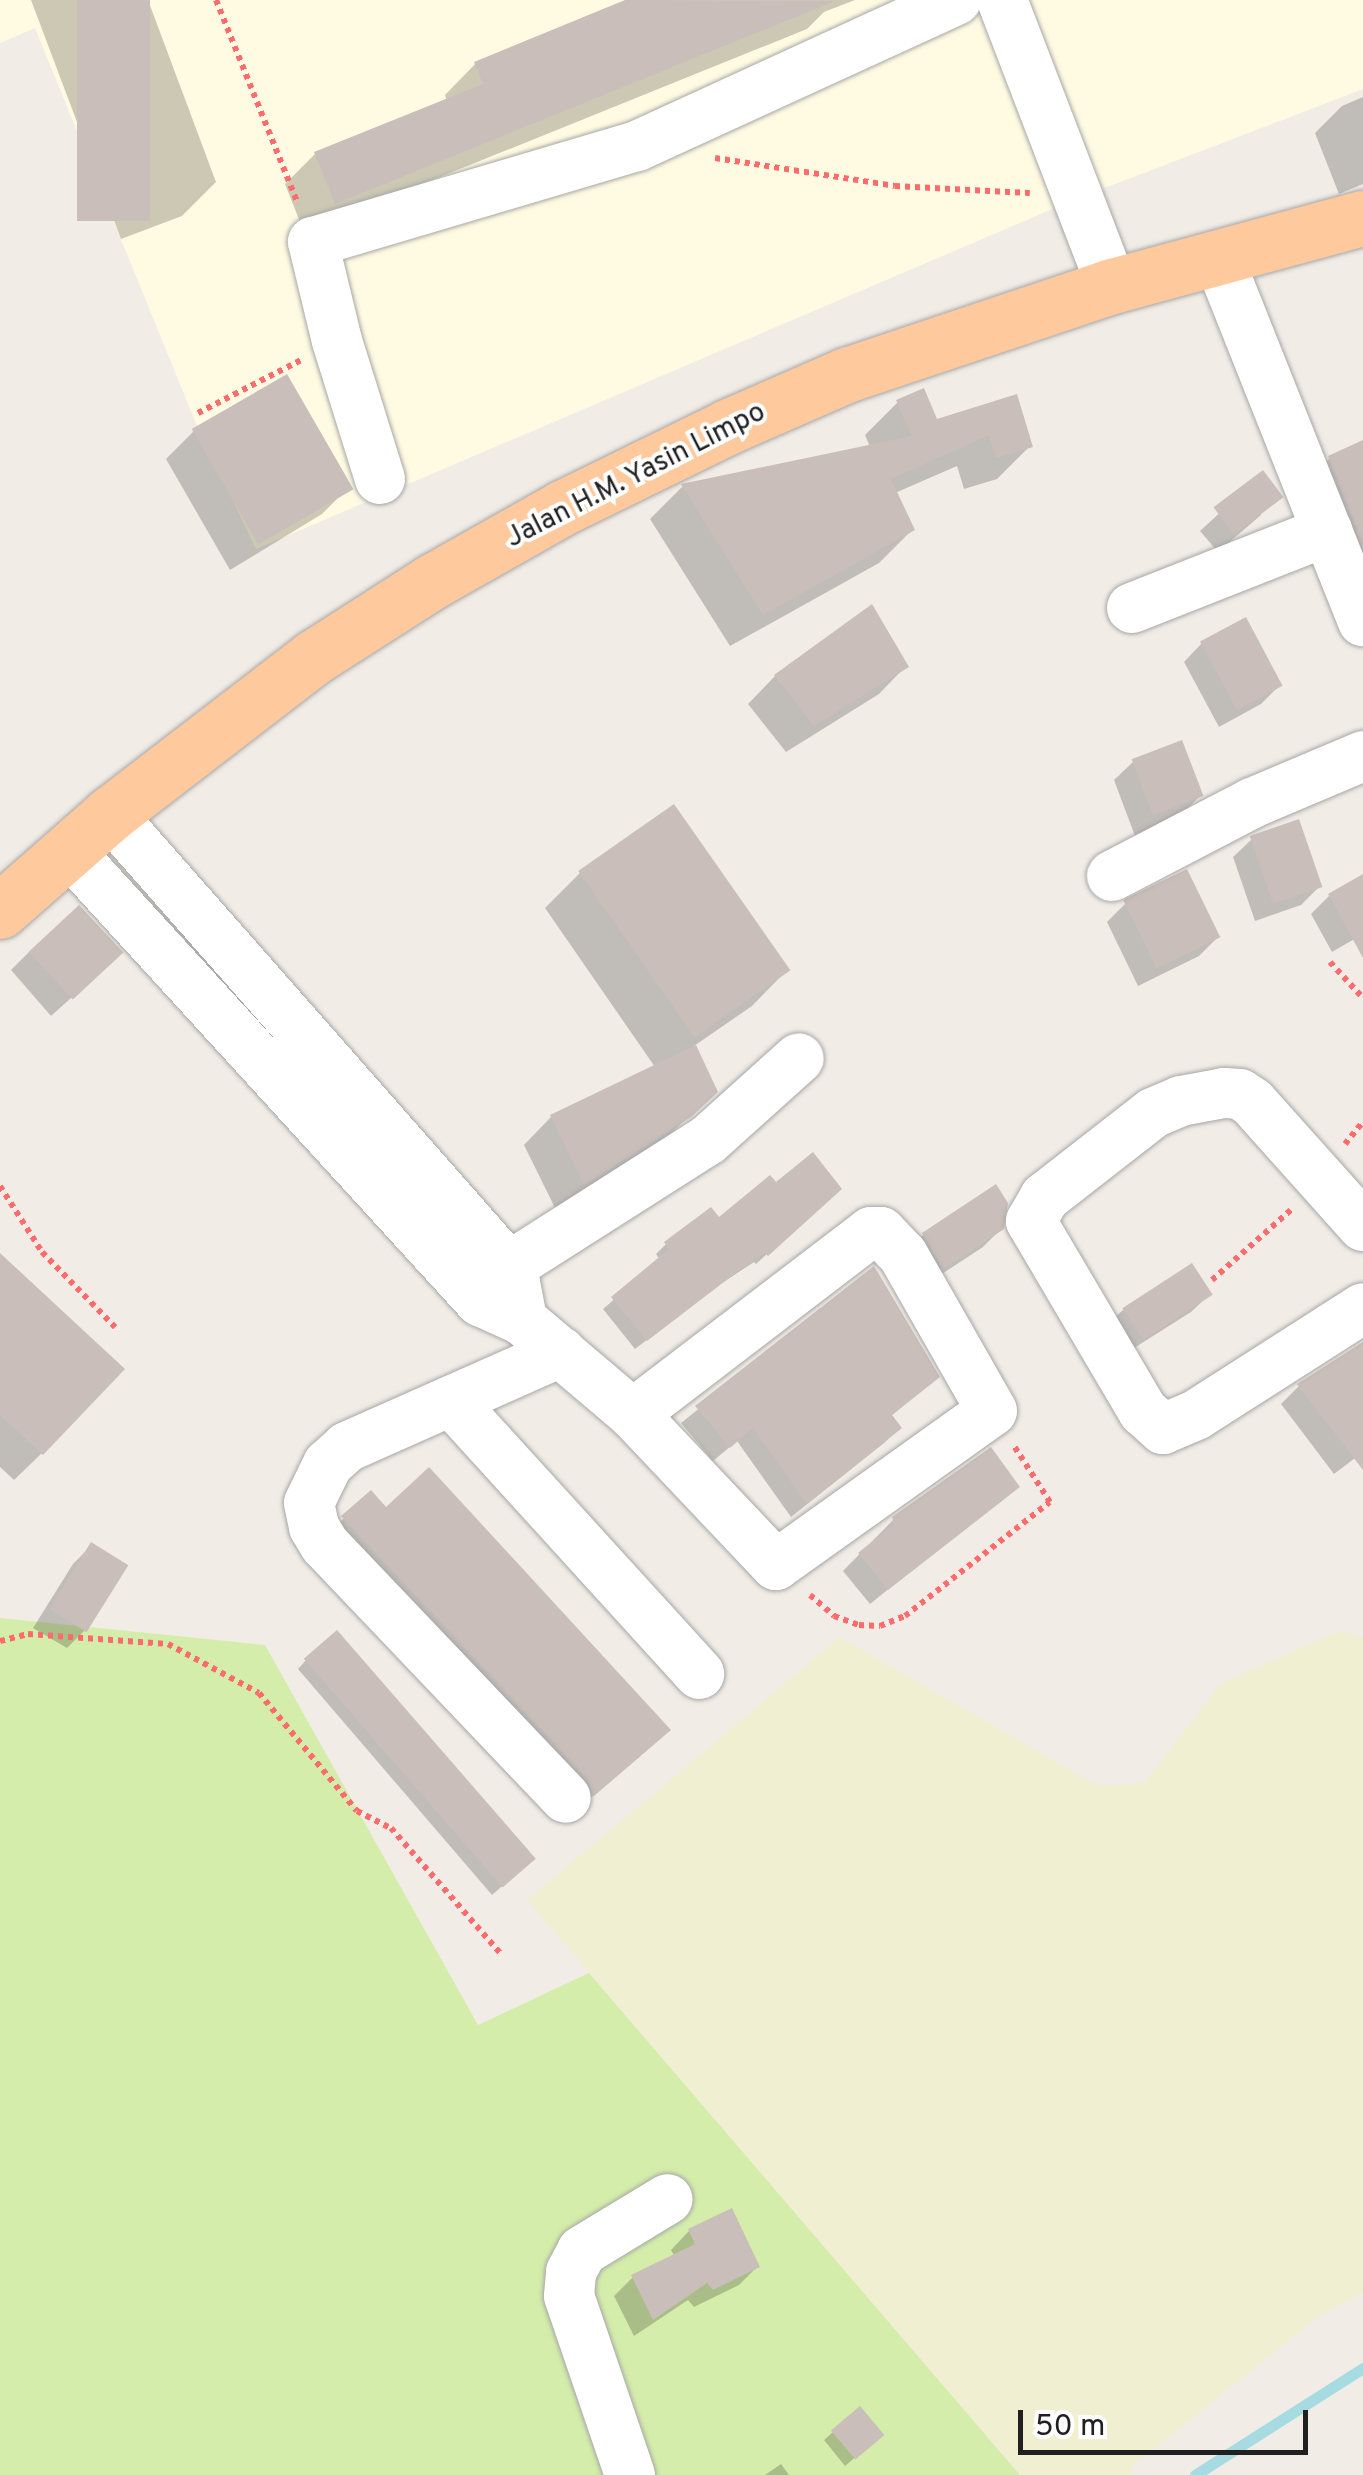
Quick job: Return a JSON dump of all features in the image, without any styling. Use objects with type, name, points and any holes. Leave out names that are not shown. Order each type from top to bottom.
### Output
[{"type":"main road","name":"Jalan H.M. Yasin Limpo","points":[[0,911],[110,814],[314,657],[433,581],[564,508],[726,427],[846,375],[1112,286],[1360,226]]},
{"type":"street","points":[[380,479],[337,341],[313,242],[637,146],[956,0]]},
{"type":"street","points":[[1002,0],[1112,286]]},
{"type":"street","points":[[1218,258],[1363,621]]},
{"type":"street","points":[[1132,608],[1327,532]]},
{"type":"street","points":[[1112,876],[1252,802],[1363,756]]},
{"type":"street","points":[[110,814],[370,1106],[507,1268],[515,1283],[522,1320]]},
{"type":"street","points":[[68,850],[480,1301],[522,1320],[634,1414],[776,1565],[992,1412],[904,1255],[880,1232],[871,1232],[634,1414]]},
{"type":"street","points":[[507,1268],[708,1140],[799,1058]]},
{"type":"street","points":[[1363,1226],[1252,1102],[1240,1094],[1224,1093],[1181,1100],[1153,1113],[1045,1196],[1031,1221],[1143,1411],[1164,1430],[1196,1416],[1363,1308]]},
{"type":"street","points":[[561,1352],[347,1447],[316,1483],[309,1503],[314,1527],[324,1545],[566,1798]]},
{"type":"street","points":[[451,1401],[700,1674]]},
{"type":"street","points":[[630,2475],[569,2296],[571,2272],[582,2250],[668,2199]]},
{"type":"path","points":[[216,0],[313,242]]},
{"type":"path","points":[[711,158],[895,186],[1076,195]]},
{"type":"path","points":[[198,413],[337,341]]},
{"type":"path","points":[[1330,962],[1363,998]]},
{"type":"path","points":[[0,1186],[42,1252],[115,1327]]},
{"type":"path","points":[[776,1565],[834,1616],[880,1626],[905,1616],[1050,1502],[992,1412]]},
{"type":"path","points":[[0,1641],[28,1634],[168,1644],[259,1693],[357,1811],[391,1828],[501,1954]]},
{"type":"shaded area","points":[[0,0],[1363,0],[1363,89],[1076,199],[256,549],[195,421],[35,28],[0,43]]},
{"type":"green space","points":[[0,1618],[265,1645],[478,2025],[589,1973],[1020,2475],[0,2475]]},
{"type":"green space","points":[[1339,1631],[1363,1637],[1363,2293],[1316,2318],[1131,2468],[1132,2475],[1020,2475],[527,1900],[840,1637],[1098,1786],[1145,1782],[1220,1684]]},
{"type":"building","points":[[77,0],[150,0],[150,221],[77,221]]},
{"type":"building","points":[[625,0],[835,1],[335,204],[314,152],[483,84],[474,62]]},
{"type":"building","points":[[287,374],[354,489],[258,544],[192,429]]},
{"type":"building","points":[[924,388],[937,419],[1017,394],[1033,447],[996,458],[989,435],[891,479],[915,530],[763,615],[681,484],[912,436],[896,400]]},
{"type":"building","points":[[1363,440],[1363,543],[1328,456]]},
{"type":"building","points":[[1263,470],[1283,497],[1234,534],[1213,507]]},
{"type":"building","points":[[872,604],[909,667],[814,726],[774,675]]},
{"type":"building","points":[[1246,617],[1283,686],[1237,710],[1200,641]]},
{"type":"building","points":[[1182,740],[1204,796],[1153,815],[1132,759]]},
{"type":"building","points":[[674,804],[790,970],[695,1037],[578,871]]},
{"type":"building","points":[[1299,819],[1322,887],[1273,904],[1250,836]]},
{"type":"building","points":[[1187,869],[1220,937],[1157,968],[1123,900]]},
{"type":"building","points":[[1363,874],[1363,958],[1328,894]]},
{"type":"building","points":[[79,905],[123,953],[73,1000],[29,952]]},
{"type":"building","points":[[696,1045],[718,1092],[691,1117],[584,1185],[550,1115]]},
{"type":"building","points":[[813,1152],[842,1189],[768,1256],[765,1253],[733,1275],[647,1341],[611,1297],[669,1249],[664,1242],[711,1207],[719,1217],[770,1175],[776,1182]]},
{"type":"building","points":[[996,1184],[1008,1203],[1004,1229],[944,1269],[922,1233]]},
{"type":"building","points":[[0,1253],[125,1369],[43,1455],[0,1415]]},
{"type":"building","points":[[1192,1263],[1213,1295],[1143,1340],[1122,1308]]},
{"type":"building","points":[[874,1266],[940,1377],[892,1415],[902,1428],[807,1504],[753,1428],[730,1448],[695,1406]]},
{"type":"building","points":[[1363,1342],[1363,1470],[1297,1384]]},
{"type":"building","points":[[991,1447],[1020,1487],[888,1590],[858,1553],[894,1524],[892,1517]]},
{"type":"building","points":[[429,1467],[671,1730],[594,1796],[587,1778],[341,1516],[371,1490],[386,1507]]},
{"type":"building","points":[[91,1542],[128,1565],[86,1632],[49,1609]]},
{"type":"building","points":[[337,1630],[536,1859],[503,1888],[304,1659]]},
{"type":"building","points":[[732,2208],[760,2267],[713,2290],[707,2283],[653,2320],[631,2275],[695,2244],[688,2229]]},
{"type":"building","points":[[860,2406],[884,2435],[855,2460],[831,2430]]},
{"type":"waterway","points":[[1195,2475],[1363,2368]]}]
